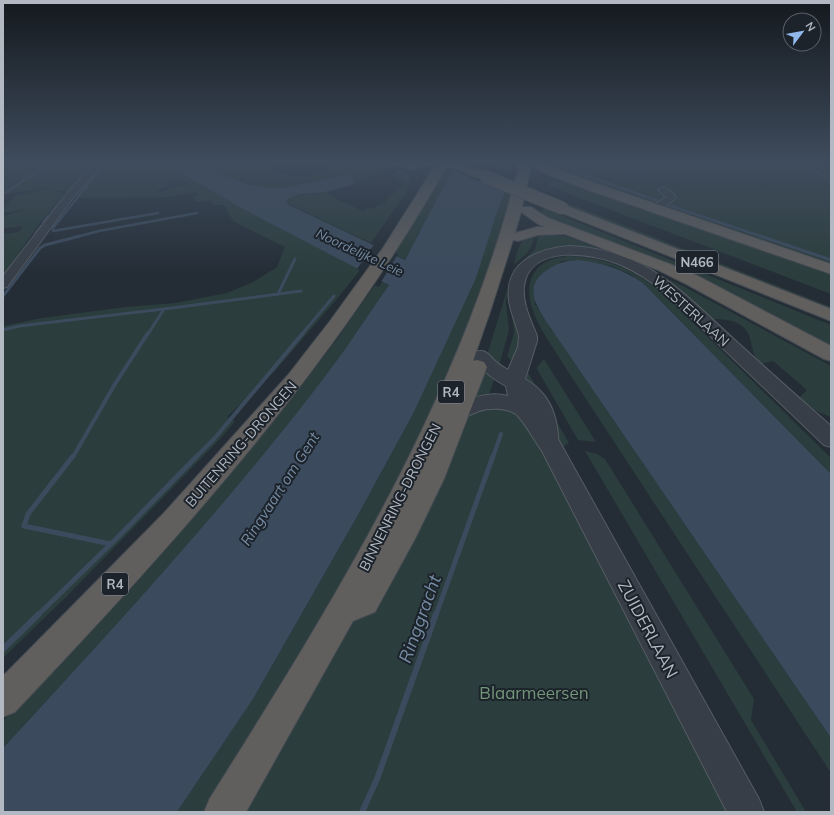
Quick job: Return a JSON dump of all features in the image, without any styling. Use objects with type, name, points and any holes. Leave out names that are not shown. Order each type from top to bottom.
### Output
[{"type":"highway","points":[[392,246],[392,234],[406,199]]},
{"type":"highway","name":"BUITENRING-DRONGEN","points":[[3,700],[108,592],[172,523],[263,420],[338,325],[392,246],[422,199]]},
{"type":"highway","name":"BINNENRING-DRONGEN","points":[[224,812],[282,717],[342,610],[387,527],[433,432],[457,378],[505,245],[516,199]]},
{"type":"highway","points":[[342,610],[364,600],[406,528],[431,479],[460,411],[481,356],[528,199]]},
{"type":"highway","name":"N466","points":[[552,199],[831,303]]},
{"type":"highway","points":[[638,199],[661,205],[831,269]]},
{"type":"highway","name":"N466","points":[[562,203],[831,316]]},
{"type":"highway","points":[[526,210],[539,220],[692,280],[831,354]]},
{"type":"highway","points":[[518,237],[534,231],[551,230],[591,240]]},
{"type":"street","points":[[3,284],[40,238],[68,199]]},
{"type":"street","points":[[661,205],[668,199]]},
{"type":"street","name":"WESTERLAAN","points":[[528,338],[516,300],[516,291],[518,281],[522,273],[531,262],[546,255],[563,251],[588,252],[614,257],[632,264],[660,281],[831,439]]},
{"type":"street","name":"ZUIDERLAAN","points":[[528,338],[518,364],[515,382],[517,393],[524,409],[550,445],[746,812]]},
{"type":"street","name":"ZUIDERLAAN","points":[[481,356],[491,369],[531,392],[542,408],[550,445]]},
{"type":"street","points":[[460,411],[477,403],[490,401],[501,402],[524,409]]},
{"type":"street","points":[[798,409],[831,423]]},
{"type":"green space","points":[[12,199],[61,199],[41,221],[3,276],[3,234],[19,232],[23,226],[3,229],[3,216],[27,210],[3,213],[3,209]]},
{"type":"green space","points":[[195,199],[226,199],[361,269],[273,373],[227,417],[235,421],[220,439],[67,596],[3,658],[3,326],[42,318],[126,307],[175,303],[227,293],[253,282],[277,267],[285,247],[233,221],[224,205],[213,205],[211,200],[195,202]]},
{"type":"green space","points":[[337,199],[363,211],[385,202],[386,199],[402,199],[371,243],[289,204],[286,200]]},
{"type":"green space","points":[[429,199],[437,199],[405,260],[394,254]]},
{"type":"green space","name":"Blaarmeersen","points":[[502,199],[512,199],[474,312],[465,416],[492,405],[519,413],[537,438],[551,469],[729,812],[177,812],[253,699],[358,515],[413,414]]},
{"type":"green space","points":[[582,199],[617,199],[831,272],[831,294]]},
{"type":"green space","points":[[644,199],[831,199],[831,263]]},
{"type":"green space","points":[[563,201],[831,307],[831,313],[562,205],[561,202]]},
{"type":"green space","points":[[543,208],[831,325],[831,347],[549,219],[542,214]]},
{"type":"green space","points":[[534,233],[534,239],[528,252],[514,265],[522,242]]},
{"type":"green space","points":[[555,235],[568,237],[620,256],[549,251],[514,280],[517,267],[535,249],[538,236]]},
{"type":"green space","points":[[569,256],[608,262],[640,277],[662,292],[831,458],[831,474],[643,283],[630,274],[611,266],[579,260],[562,261],[541,275],[535,304],[831,738],[831,773],[567,370],[538,323],[529,297],[530,284],[534,273],[537,269],[549,261]]},
{"type":"green space","points":[[648,270],[685,287],[831,366],[831,417],[818,412],[799,398],[807,390],[773,361],[761,364],[758,361],[755,357],[750,337],[745,328],[730,320],[708,320]]},
{"type":"green space","points":[[382,281],[389,285],[327,375],[243,481],[165,571],[3,748],[3,721],[81,640],[194,515],[312,373],[375,285],[379,287]]},
{"type":"green space","points":[[508,287],[506,302],[509,330],[498,369],[487,355]]},
{"type":"green space","points":[[512,313],[523,337],[513,361],[507,357],[514,333]]},
{"type":"green space","points":[[544,359],[596,442],[578,440],[537,369]]},
{"type":"green space","points":[[482,367],[495,377],[488,397],[469,403]]},
{"type":"green space","points":[[526,369],[569,443],[561,448],[529,386],[520,373]]},
{"type":"green space","points":[[585,451],[597,454],[605,459],[754,699],[751,720],[806,812],[797,812]]},
{"type":"water","points":[[226,199],[289,199],[286,201],[289,205],[405,260],[437,199],[502,199],[476,278],[413,414],[358,515],[253,699],[177,812],[3,812],[3,748],[124,616],[242,480],[327,375],[389,285]]},
{"type":"water","points":[[579,260],[612,267],[643,283],[831,474],[831,738],[540,311],[534,294],[534,285],[539,277],[547,270],[566,261]]},
{"type":"pier","points":[[375,243],[398,254],[381,282],[357,269]]},
{"type":"waterway","points":[[51,213],[63,199]]},
{"type":"waterway","points":[[76,199],[53,228],[53,231],[158,213]]},
{"type":"waterway","points":[[652,199],[658,201]]},
{"type":"waterway","points":[[671,206],[763,237]]},
{"type":"waterway","points":[[76,237],[99,231],[197,213]]},
{"type":"waterway","points":[[43,223],[48,216]]},
{"type":"waterway","points":[[35,234],[41,226]]},
{"type":"waterway","points":[[3,296],[40,248],[45,245],[80,236]]},
{"type":"waterway","points":[[760,236],[831,260]]},
{"type":"waterway","points":[[278,294],[295,259]]},
{"type":"waterway","points":[[164,309],[301,291]]},
{"type":"waterway","points":[[302,334],[334,296]]},
{"type":"waterway","points":[[3,330],[19,326],[164,309]]},
{"type":"waterway","points":[[148,334],[164,309]]},
{"type":"waterway","points":[[73,457],[115,384],[148,333]]},
{"type":"waterway","points":[[197,456],[214,439],[303,333]]},
{"type":"waterway","name":"Ringgracht","points":[[493,457],[501,434]]},
{"type":"waterway","points":[[73,456],[28,514],[24,526],[111,544]]},
{"type":"waterway","points":[[111,544],[197,456]]},
{"type":"waterway","name":"Ringgracht","points":[[436,615],[493,456]]},
{"type":"waterway","points":[[38,615],[111,544]]},
{"type":"waterway","points":[[3,649],[39,614]]},
{"type":"waterway","name":"Ringgracht","points":[[362,812],[377,779],[436,614]]},
{"type":"water label","name":"Noordelijke Leie","points":[[360,252]]},
{"type":"water label","name":"Ringvaart om Gent","points":[[280,489]]}]
